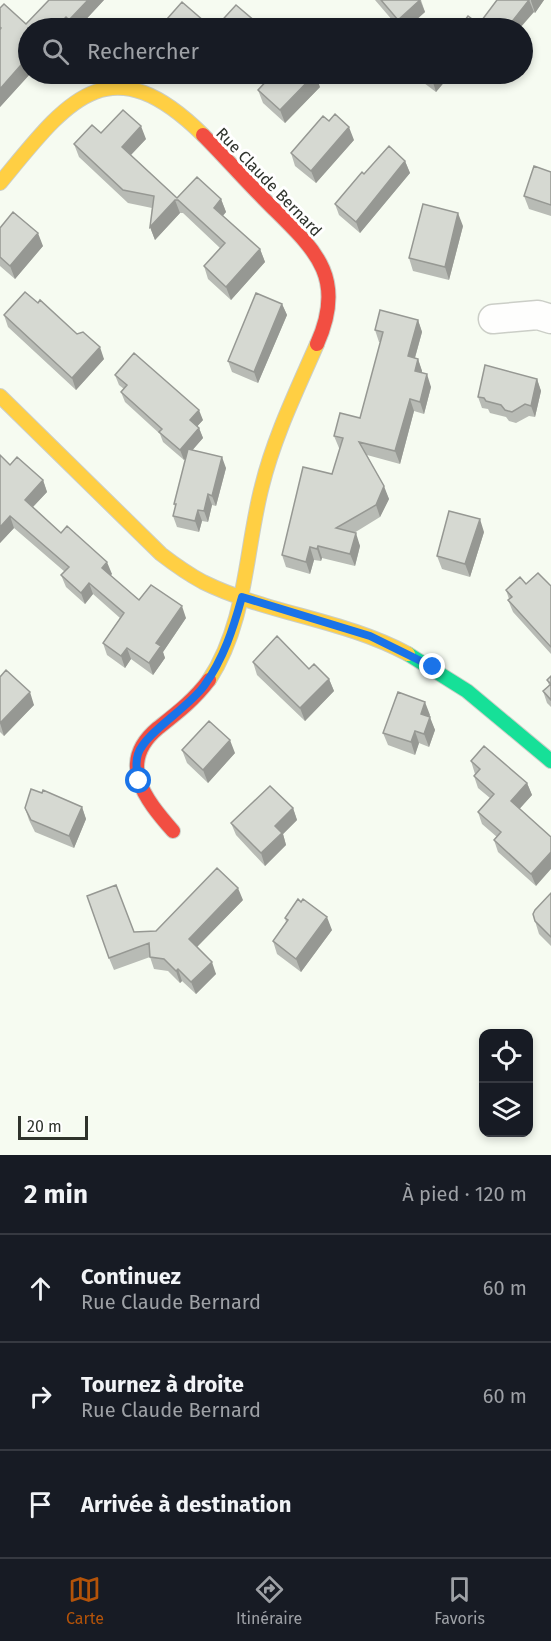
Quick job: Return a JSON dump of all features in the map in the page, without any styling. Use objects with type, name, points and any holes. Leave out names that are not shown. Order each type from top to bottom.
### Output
[{"type":"street","name":"Rue Claude Bernard","points":[[0,183],[69,104],[98,90],[128,88],[158,99],[186,120],[307,244],[326,272],[330,302],[328,316],[282,424],[264,476],[242,597],[225,650],[209,679],[191,702],[151,735],[138,752],[136,769],[139,781],[155,809],[173,831]]},
{"type":"street","points":[[493,319],[538,315],[551,319]]},
{"type":"street","points":[[0,396],[161,554],[200,580],[242,597],[370,636],[413,656],[472,694],[551,761]]},
{"type":"building","points":[[49,0],[88,0],[71,18],[32,18]]},
{"type":"building","points":[[381,0],[420,0],[400,18],[396,18]]},
{"type":"building","points":[[497,0],[529,0],[515,18],[484,18]]},
{"type":"building","points":[[182,2],[200,18],[168,18]]},
{"type":"building","points":[[4,4],[19,18],[18,68],[0,89],[0,8]]},
{"type":"building","points":[[236,5],[251,18],[224,18]]},
{"type":"building","points":[[264,84],[305,84],[280,110],[258,90]]},
{"type":"building","points":[[123,110],[141,126],[122,147],[177,198],[197,177],[221,199],[214,208],[260,249],[226,287],[204,266],[225,243],[178,200],[175,200],[150,227],[154,196],[123,190],[74,144],[92,125],[101,133]]},
{"type":"building","points":[[335,114],[349,127],[311,171],[291,153],[323,116],[329,121]]},
{"type":"building","points":[[389,146],[405,161],[356,222],[335,204],[362,172],[364,174]]},
{"type":"building","points":[[534,166],[551,172],[551,205],[524,196]]},
{"type":"building","points":[[423,204],[458,213],[445,267],[409,258]]},
{"type":"building","points":[[13,212],[38,233],[10,266],[0,257],[0,228]]},
{"type":"building","points":[[25,292],[38,303],[40,300],[77,334],[83,332],[100,347],[72,378],[4,315]]},
{"type":"building","points":[[256,293],[282,304],[254,372],[228,361]]},
{"type":"building","points":[[380,310],[418,320],[408,356],[418,359],[415,371],[427,374],[420,402],[410,399],[395,451],[359,442],[384,486],[376,505],[336,528],[356,533],[350,554],[318,546],[317,549],[310,547],[306,562],[282,555],[303,467],[332,474],[343,438],[334,436],[340,413],[360,418],[383,332],[375,330]]},
{"type":"building","points":[[134,353],[199,410],[190,420],[199,428],[180,450],[159,432],[162,429],[121,392],[127,385],[115,375]]},
{"type":"building","points":[[485,365],[537,379],[531,406],[525,404],[512,412],[505,410],[501,405],[478,397]]},
{"type":"building","points":[[188,449],[222,457],[212,496],[208,494],[204,511],[198,510],[195,521],[173,516]]},
{"type":"building","points":[[0,455],[10,465],[17,457],[43,480],[25,500],[61,533],[67,526],[107,562],[102,568],[139,600],[151,585],[182,606],[156,643],[161,646],[149,663],[127,648],[121,656],[103,643],[124,613],[89,583],[81,593],[61,575],[69,567],[10,516],[0,527]]},
{"type":"building","points":[[449,511],[480,519],[465,564],[437,556]]},
{"type":"building","points":[[538,573],[551,586],[551,647],[508,600],[512,597],[506,590],[520,577],[526,584]]},
{"type":"building","points":[[277,636],[309,669],[314,664],[329,679],[300,708],[253,662]]},
{"type":"building","points":[[6,670],[30,692],[0,723],[0,677]]},
{"type":"building","points":[[551,684],[551,700],[543,691]]},
{"type":"building","points":[[398,692],[425,702],[421,714],[430,717],[424,734],[415,731],[411,742],[383,733]]},
{"type":"building","points":[[209,721],[230,740],[203,770],[182,750]]},
{"type":"building","points":[[484,746],[527,783],[511,801],[551,837],[551,852],[531,874],[494,840],[501,832],[478,812],[494,794],[474,776],[480,769],[471,761]]},
{"type":"building","points":[[270,786],[293,808],[275,826],[282,833],[261,853],[231,823]]},
{"type":"building","points":[[31,789],[42,793],[43,790],[82,807],[69,836],[31,820],[25,808]]},
{"type":"building","points":[[217,868],[238,888],[189,939],[212,962],[191,982],[164,959],[150,957],[149,943],[109,958],[87,896],[116,885],[134,932],[156,931]]},
{"type":"building","points":[[551,893],[551,937],[535,921],[533,914]]},
{"type":"building","points":[[298,899],[301,902],[303,899],[327,917],[296,959],[273,941],[288,920],[285,918]]},
{"type":"traffic: fast","points":[[408,654],[467,691],[551,761]]},
{"type":"traffic: slow","points":[[0,183],[46,129],[68,108],[91,94],[114,88],[140,92],[170,107],[203,135]]},
{"type":"traffic: slow","points":[[209,680],[231,634],[238,610],[256,511],[267,468],[286,414],[317,344]]},
{"type":"traffic: slow","points":[[0,396],[161,554],[187,572],[228,593],[358,632],[408,654]]},
{"type":"traffic: jam","points":[[203,135],[296,232],[320,262],[329,298],[326,319],[317,344]]},
{"type":"traffic: jam","points":[[173,831],[153,806],[139,781],[137,768],[139,754],[145,741],[191,700],[209,680]]},
{"type":"route","points":[[139,781],[136,760],[143,743],[191,702],[215,670],[233,630],[242,597],[370,636],[433,667]]}]
